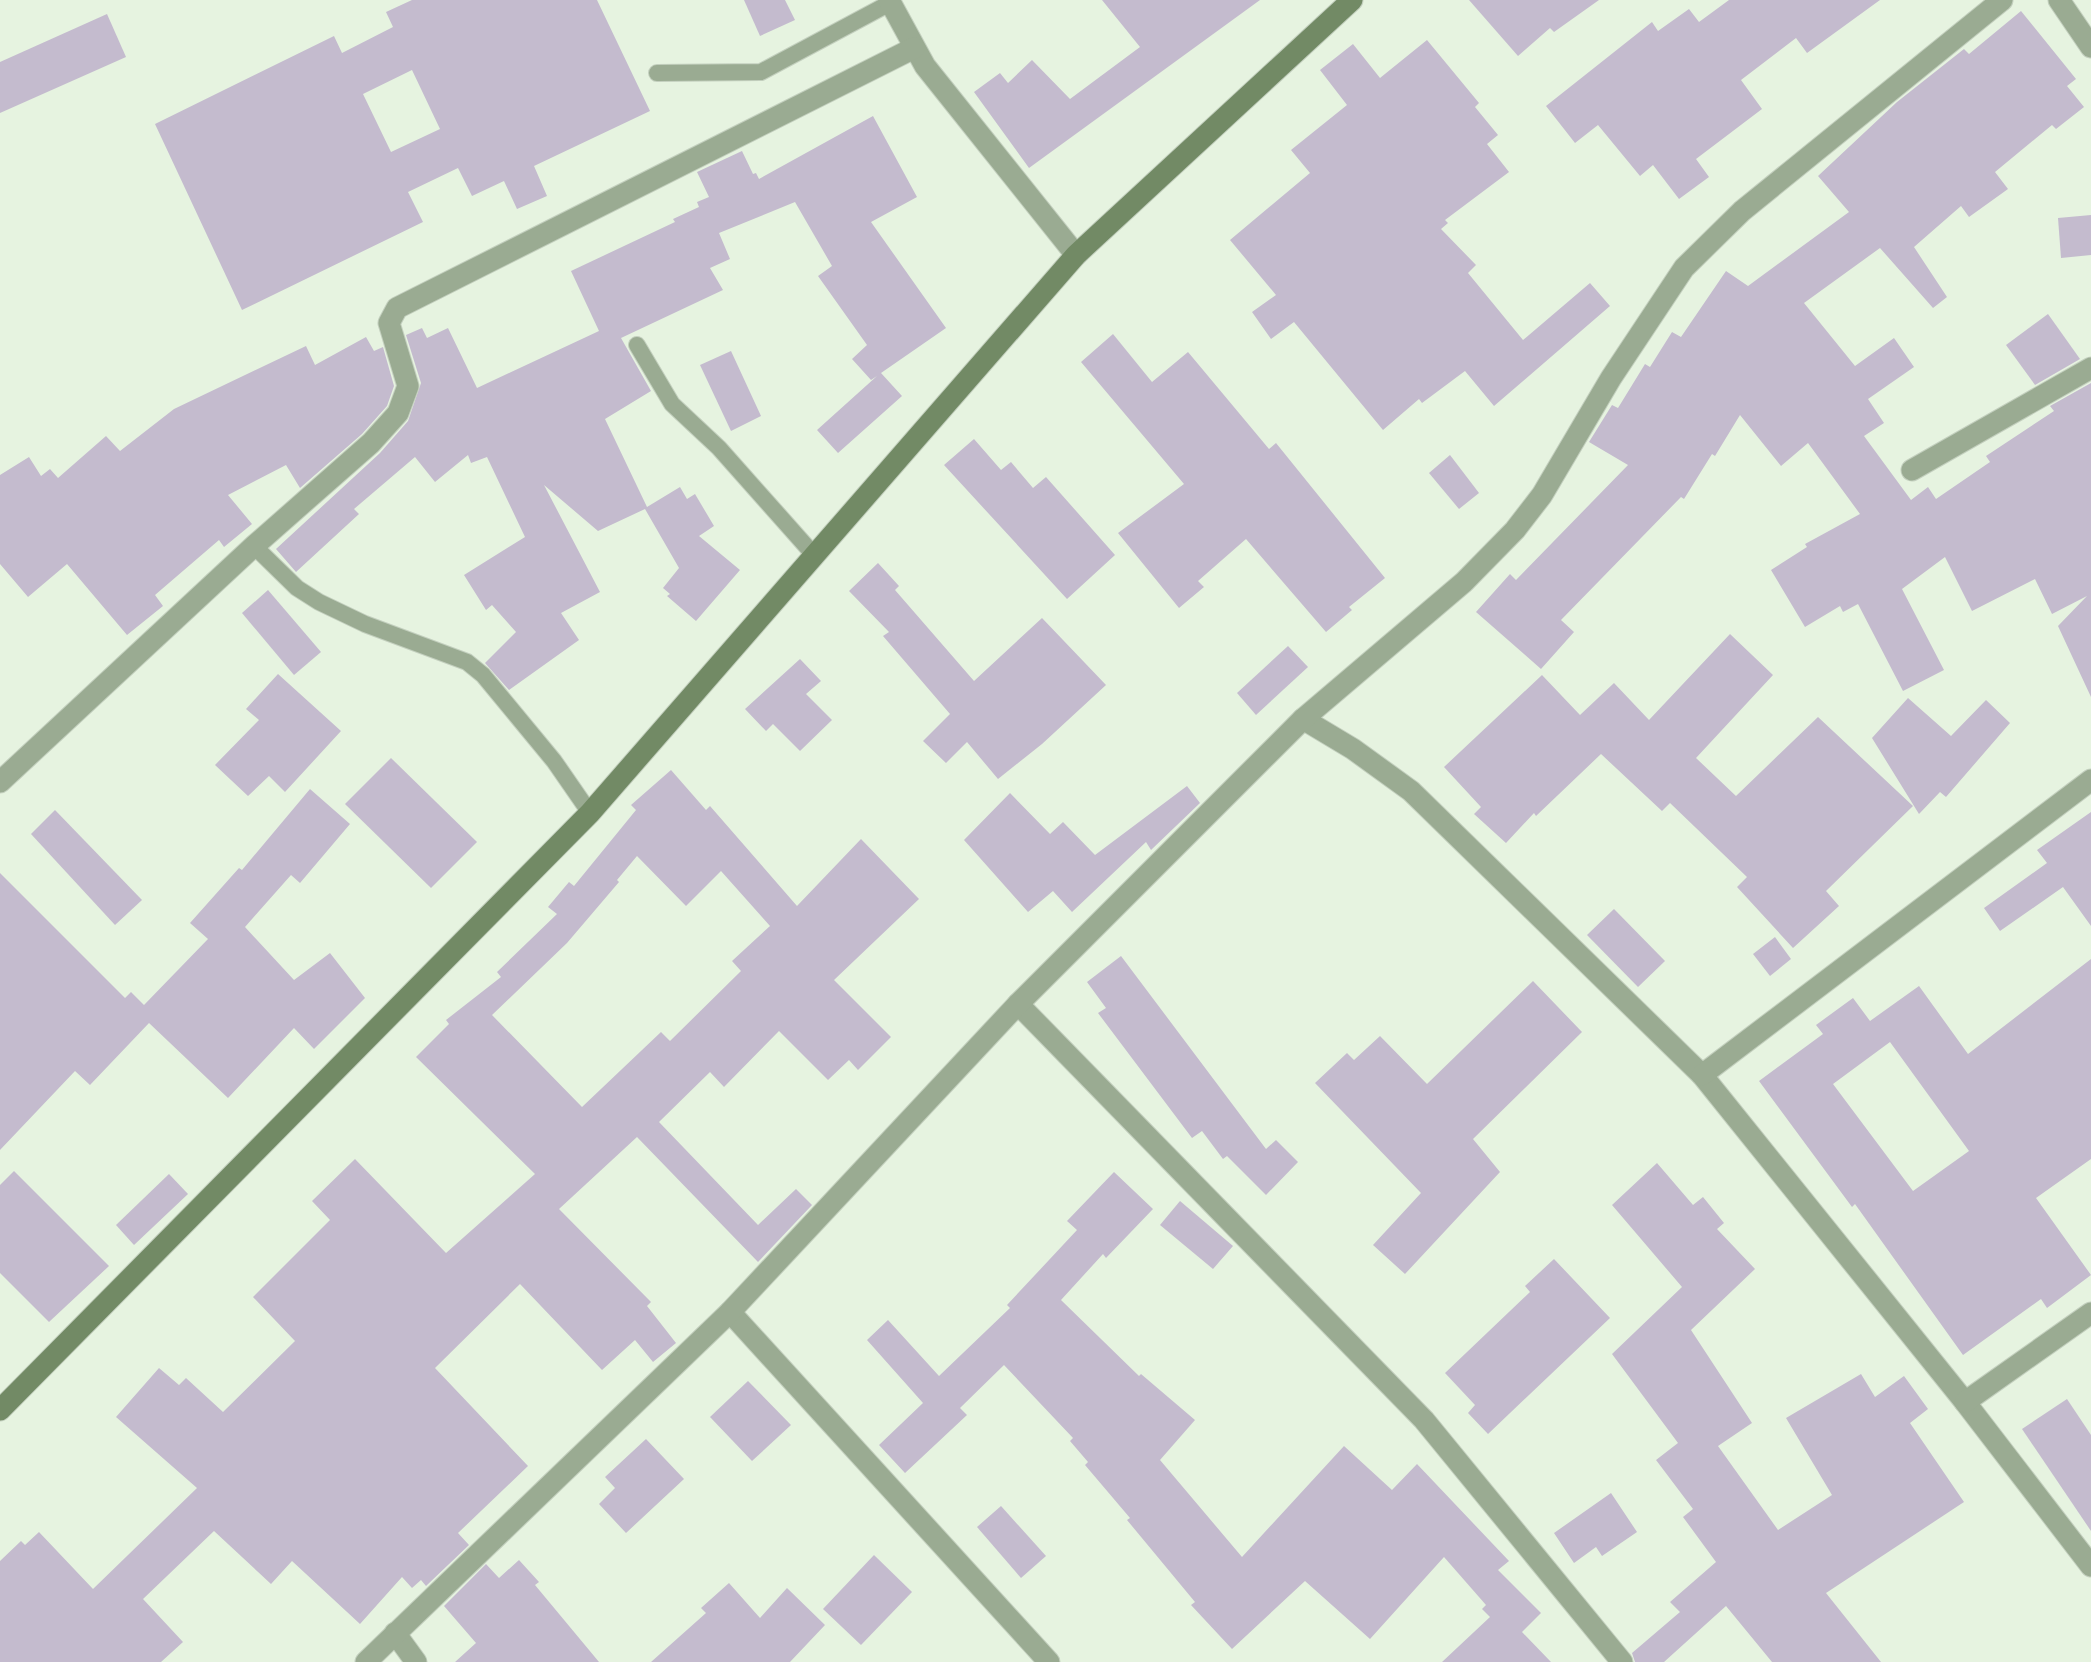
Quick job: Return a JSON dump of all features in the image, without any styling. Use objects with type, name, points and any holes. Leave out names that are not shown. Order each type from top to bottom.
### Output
[{"type":"street","points":[[0,1410],[590,813],[1076,255],[1352,0]]},
{"type":"street","points":[[366,1662],[730,1312],[1018,1004],[1303,719],[1464,582],[1515,530],[1542,495],[1611,378],[1684,268],[1742,211],[2002,0]]},
{"type":"street","points":[[2059,0],[2091,47]]},
{"type":"street","points":[[889,1],[925,66],[1076,255]]},
{"type":"street","points":[[0,782],[254,546],[371,443],[398,413],[408,386],[389,323],[397,308],[914,48]]},
{"type":"street","points":[[1912,470],[2091,368]]},
{"type":"street","points":[[1303,719],[1353,749],[1411,790],[1702,1075],[1965,1402],[2091,1566]]},
{"type":"street","points":[[1702,1075],[2091,780]]},
{"type":"street","points":[[1018,1004],[1424,1420],[1622,1662]]},
{"type":"street","points":[[730,1312],[1049,1662]]},
{"type":"street","points":[[1965,1402],[2091,1313]]},
{"type":"street","points":[[395,1633],[416,1662]]},
{"type":"lane","points":[[656,73],[761,72],[889,1]]},
{"type":"lane","points":[[636,345],[671,404],[719,448],[814,555]]},
{"type":"lane","points":[[254,546],[297,588],[320,602],[374,628],[467,662],[483,676],[554,761],[590,813]]},
{"type":"building","points":[[412,0],[597,0],[650,111],[534,166],[547,196],[517,209],[504,181],[472,196],[458,168],[408,192],[423,222],[242,310],[155,124],[334,36],[342,53],[393,27],[386,12]],"holes":[[[412,70],[440,129],[391,152],[363,94]]]},
{"type":"building","points":[[744,0],[785,0],[795,20],[760,36]]},
{"type":"building","points":[[1102,0],[1260,0],[1029,168],[974,92],[1000,73],[1008,83],[1032,60],[1070,99],[1140,47]]},
{"type":"building","points":[[1469,0],[1599,0],[1554,32],[1550,28],[1518,56]]},
{"type":"building","points":[[1729,0],[1880,0],[1807,53],[1796,38],[1741,80],[1762,109],[1696,159],[1709,177],[1679,199],[1653,165],[1640,176],[1598,125],[1575,143],[1546,106],[1652,22],[1658,31],[1689,9],[1699,22]]},
{"type":"building","points":[[2021,11],[2076,79],[2067,86],[2084,107],[2056,129],[2052,125],[1995,172],[2008,189],[1969,217],[1961,206],[1914,247],[1947,297],[1933,308],[1880,248],[1804,303],[1855,366],[1894,338],[1914,367],[1868,399],[1884,423],[1864,436],[1911,500],[1928,487],[1936,499],[1990,462],[1986,456],[2054,411],[2050,406],[2091,383],[2091,697],[2058,626],[2087,596],[2052,614],[2035,579],[1972,611],[1945,557],[1902,589],[1944,670],[1903,691],[1858,604],[1843,612],[1840,606],[1805,627],[1771,570],[1807,547],[1805,544],[1860,514],[1808,443],[1781,466],[1740,415],[1684,499],[1681,497],[1561,620],[1574,632],[1541,669],[1476,612],[1510,574],[1516,580],[1628,465],[1589,442],[1612,405],[1618,408],[1645,364],[1650,367],[1672,332],[1681,337],[1726,271],[1748,286],[1849,212],[1818,176],[1897,102],[1964,49],[1969,54]]},
{"type":"building","points":[[107,14],[126,57],[0,113],[0,62]]},
{"type":"building","points":[[1427,40],[1479,103],[1475,107],[1498,135],[1487,144],[1509,172],[1445,220],[1448,223],[1441,229],[1476,265],[1468,273],[1523,340],[1590,283],[1610,306],[1494,406],[1465,371],[1422,403],[1419,399],[1383,430],[1294,322],[1271,339],[1252,312],[1276,295],[1230,240],[1310,173],[1291,150],[1347,105],[1320,70],[1353,44],[1380,78]]},
{"type":"building","points":[[873,116],[917,197],[871,222],[946,328],[881,373],[902,396],[838,453],[817,430],[877,376],[871,380],[852,359],[867,345],[818,276],[832,266],[795,202],[719,233],[730,259],[710,268],[723,290],[621,338],[651,391],[605,419],[647,507],[680,487],[687,499],[695,494],[714,526],[699,536],[740,570],[696,621],[667,596],[670,594],[663,588],[679,568],[645,509],[598,531],[544,485],[600,592],[561,613],[579,640],[509,690],[485,663],[516,632],[492,605],[486,610],[464,575],[525,537],[487,457],[471,463],[468,455],[435,482],[415,457],[354,509],[359,514],[296,572],[276,549],[380,453],[408,421],[421,383],[406,335],[422,328],[427,338],[448,328],[477,388],[599,331],[571,271],[675,222],[673,219],[699,207],[697,202],[709,197],[697,172],[742,151],[753,174],[756,173],[759,179]]},
{"type":"building","points":[[2091,215],[2091,255],[2061,258],[2058,218]]},
{"type":"building","points":[[2048,314],[2080,359],[2035,385],[2006,345]]},
{"type":"building","points":[[1113,334],[1152,382],[1188,352],[1269,449],[1276,443],[1385,578],[1349,607],[1352,610],[1326,632],[1246,539],[1198,581],[1204,587],[1179,608],[1118,533],[1184,484],[1081,362]]},
{"type":"building","points":[[366,337],[374,351],[383,347],[394,386],[387,406],[362,434],[300,488],[286,465],[228,495],[252,524],[224,547],[219,540],[155,595],[163,606],[127,635],[67,564],[28,597],[0,564],[0,475],[29,457],[41,476],[50,469],[58,478],[106,436],[120,451],[174,409],[306,346],[315,365]]},
{"type":"building","points":[[731,351],[761,416],[731,431],[700,365]]},
{"type":"building","points":[[974,439],[1001,470],[1011,462],[1033,488],[1046,477],[1115,555],[1067,599],[944,465]]},
{"type":"building","points":[[1450,455],[1479,493],[1459,509],[1429,473]]},
{"type":"building","points":[[878,563],[899,586],[895,590],[974,681],[1042,618],[1106,685],[1042,744],[998,779],[967,742],[946,763],[923,741],[950,714],[883,636],[889,632],[849,591]]},
{"type":"building","points":[[268,590],[321,652],[294,675],[242,613]]},
{"type":"building","points":[[1730,634],[1773,675],[1696,758],[1736,796],[1818,717],[1913,806],[1826,891],[1839,906],[1793,948],[1737,887],[1747,877],[1670,803],[1662,811],[1601,754],[1536,816],[1534,813],[1506,843],[1474,814],[1481,807],[1444,767],[1542,675],[1580,715],[1614,683],[1649,720]]},
{"type":"building","points":[[1288,646],[1308,667],[1256,715],[1237,693]]},
{"type":"building","points":[[800,659],[821,681],[806,694],[832,720],[800,751],[773,724],[766,731],[745,709]]},
{"type":"building","points":[[278,674],[341,731],[285,792],[269,776],[248,796],[215,765],[259,720],[246,709]]},
{"type":"building","points":[[1908,698],[1951,736],[1986,700],[2010,723],[1946,797],[1940,792],[1919,814],[1872,738]]},
{"type":"building","points":[[391,758],[477,842],[431,888],[345,804]]},
{"type":"building","points":[[671,770],[706,810],[710,806],[797,906],[861,839],[919,899],[834,980],[891,1037],[858,1070],[849,1060],[828,1080],[779,1031],[724,1087],[710,1072],[659,1122],[758,1225],[796,1189],[812,1205],[758,1262],[637,1137],[559,1209],[651,1302],[647,1306],[676,1343],[653,1362],[635,1340],[602,1370],[520,1284],[435,1368],[528,1466],[458,1533],[469,1545],[426,1586],[421,1580],[412,1588],[402,1577],[360,1624],[292,1561],[271,1584],[214,1531],[143,1599],[183,1642],[161,1662],[0,1662],[0,1561],[21,1541],[25,1545],[39,1532],[93,1589],[197,1488],[116,1417],[159,1368],[179,1385],[186,1378],[223,1412],[295,1341],[253,1297],[330,1220],[312,1201],[355,1159],[446,1253],[535,1174],[416,1057],[449,1024],[446,1020],[501,977],[497,972],[557,914],[548,907],[569,882],[574,886],[636,810],[631,805]],"holes":[[[637,856],[686,906],[721,871],[770,926],[732,961],[741,971],[670,1041],[661,1032],[582,1107],[492,1015],[567,943],[619,882],[617,880]]]},
{"type":"building","points":[[1187,786],[1200,803],[1151,850],[1146,842],[1072,912],[1053,891],[1028,912],[964,840],[1010,793],[1050,834],[1063,822],[1095,855]]},
{"type":"building","points":[[310,789],[350,824],[300,883],[291,875],[245,927],[294,980],[330,953],[365,998],[314,1049],[294,1028],[228,1098],[149,1023],[90,1085],[75,1071],[0,1150],[0,873],[125,998],[131,992],[144,1005],[208,939],[190,923],[239,868],[242,870]]},
{"type":"building","points":[[55,810],[142,900],[115,925],[31,834]]},
{"type":"building","points":[[2091,812],[2091,926],[2063,887],[2000,931],[1984,908],[2047,863],[2037,850]]},
{"type":"building","points":[[1614,909],[1665,961],[1638,987],[1587,935]]},
{"type":"building","points":[[1775,937],[1791,959],[1770,976],[1753,954]]},
{"type":"building","points":[[1121,956],[1266,1149],[1276,1140],[1298,1162],[1266,1195],[1227,1156],[1223,1159],[1202,1131],[1192,1138],[1098,1013],[1106,1008],[1087,982]]},
{"type":"building","points":[[2091,959],[2091,1159],[2036,1198],[2091,1275],[2047,1308],[2041,1299],[1963,1355],[1855,1204],[1852,1207],[1759,1081],[1823,1034],[1816,1025],[1853,998],[1870,1021],[1919,986],[1968,1054]],"holes":[[[1890,1042],[1969,1151],[1913,1191],[1833,1084]]]},
{"type":"building","points":[[1533,981],[1582,1032],[1473,1139],[1500,1172],[1405,1274],[1373,1245],[1421,1193],[1315,1083],[1347,1053],[1354,1060],[1380,1036],[1427,1084]]},
{"type":"building","points":[[1657,1163],[1693,1205],[1703,1197],[1724,1223],[1717,1229],[1755,1269],[1691,1330],[1752,1423],[1718,1446],[1778,1530],[1832,1495],[1786,1418],[1861,1374],[1875,1397],[1904,1376],[1928,1409],[1910,1423],[1964,1502],[1826,1593],[1881,1662],[1772,1662],[1726,1606],[1664,1662],[1635,1662],[1632,1653],[1680,1612],[1670,1602],[1716,1562],[1683,1517],[1693,1509],[1656,1460],[1678,1443],[1612,1354],[1682,1287],[1612,1205]]},
{"type":"building","points":[[14,1171],[109,1266],[49,1322],[0,1273],[0,1185]]},
{"type":"building","points":[[1114,1172],[1153,1209],[1106,1258],[1103,1254],[1061,1300],[1139,1376],[1141,1374],[1195,1420],[1160,1460],[1242,1557],[1344,1446],[1392,1490],[1417,1464],[1509,1561],[1498,1570],[1541,1613],[1522,1632],[1551,1662],[1442,1662],[1490,1617],[1482,1609],[1486,1605],[1444,1557],[1370,1639],[1305,1581],[1232,1649],[1191,1605],[1195,1602],[1085,1465],[1088,1462],[1070,1441],[1073,1438],[1004,1365],[960,1408],[967,1415],[905,1473],[879,1445],[923,1403],[867,1340],[888,1320],[939,1376],[1010,1308],[1007,1305],[1077,1230],[1067,1221]]},
{"type":"building","points":[[169,1174],[188,1194],[134,1245],[116,1225]]},
{"type":"building","points":[[1180,1201],[1233,1246],[1213,1269],[1160,1225]]},
{"type":"building","points":[[1554,1259],[1610,1318],[1488,1434],[1468,1413],[1475,1405],[1445,1373],[1530,1292],[1525,1286]]},
{"type":"building","points":[[748,1381],[791,1425],[752,1461],[710,1417]]},
{"type":"building","points":[[2067,1399],[2091,1435],[2091,1531],[2022,1429]]},
{"type":"building","points":[[646,1439],[684,1479],[626,1533],[599,1504],[615,1488],[605,1477]]},
{"type":"building","points":[[1611,1493],[1637,1532],[1602,1556],[1596,1547],[1574,1563],[1554,1533]]},
{"type":"building","points":[[1001,1506],[1046,1556],[1021,1578],[977,1527]]},
{"type":"building","points":[[874,1555],[912,1592],[861,1645],[823,1609]]},
{"type":"building","points":[[519,1560],[539,1582],[535,1585],[599,1662],[455,1662],[476,1643],[444,1606],[486,1564],[499,1578]]},
{"type":"building","points":[[729,1583],[760,1618],[787,1588],[825,1625],[790,1662],[651,1662],[706,1613],[701,1608]]}]
